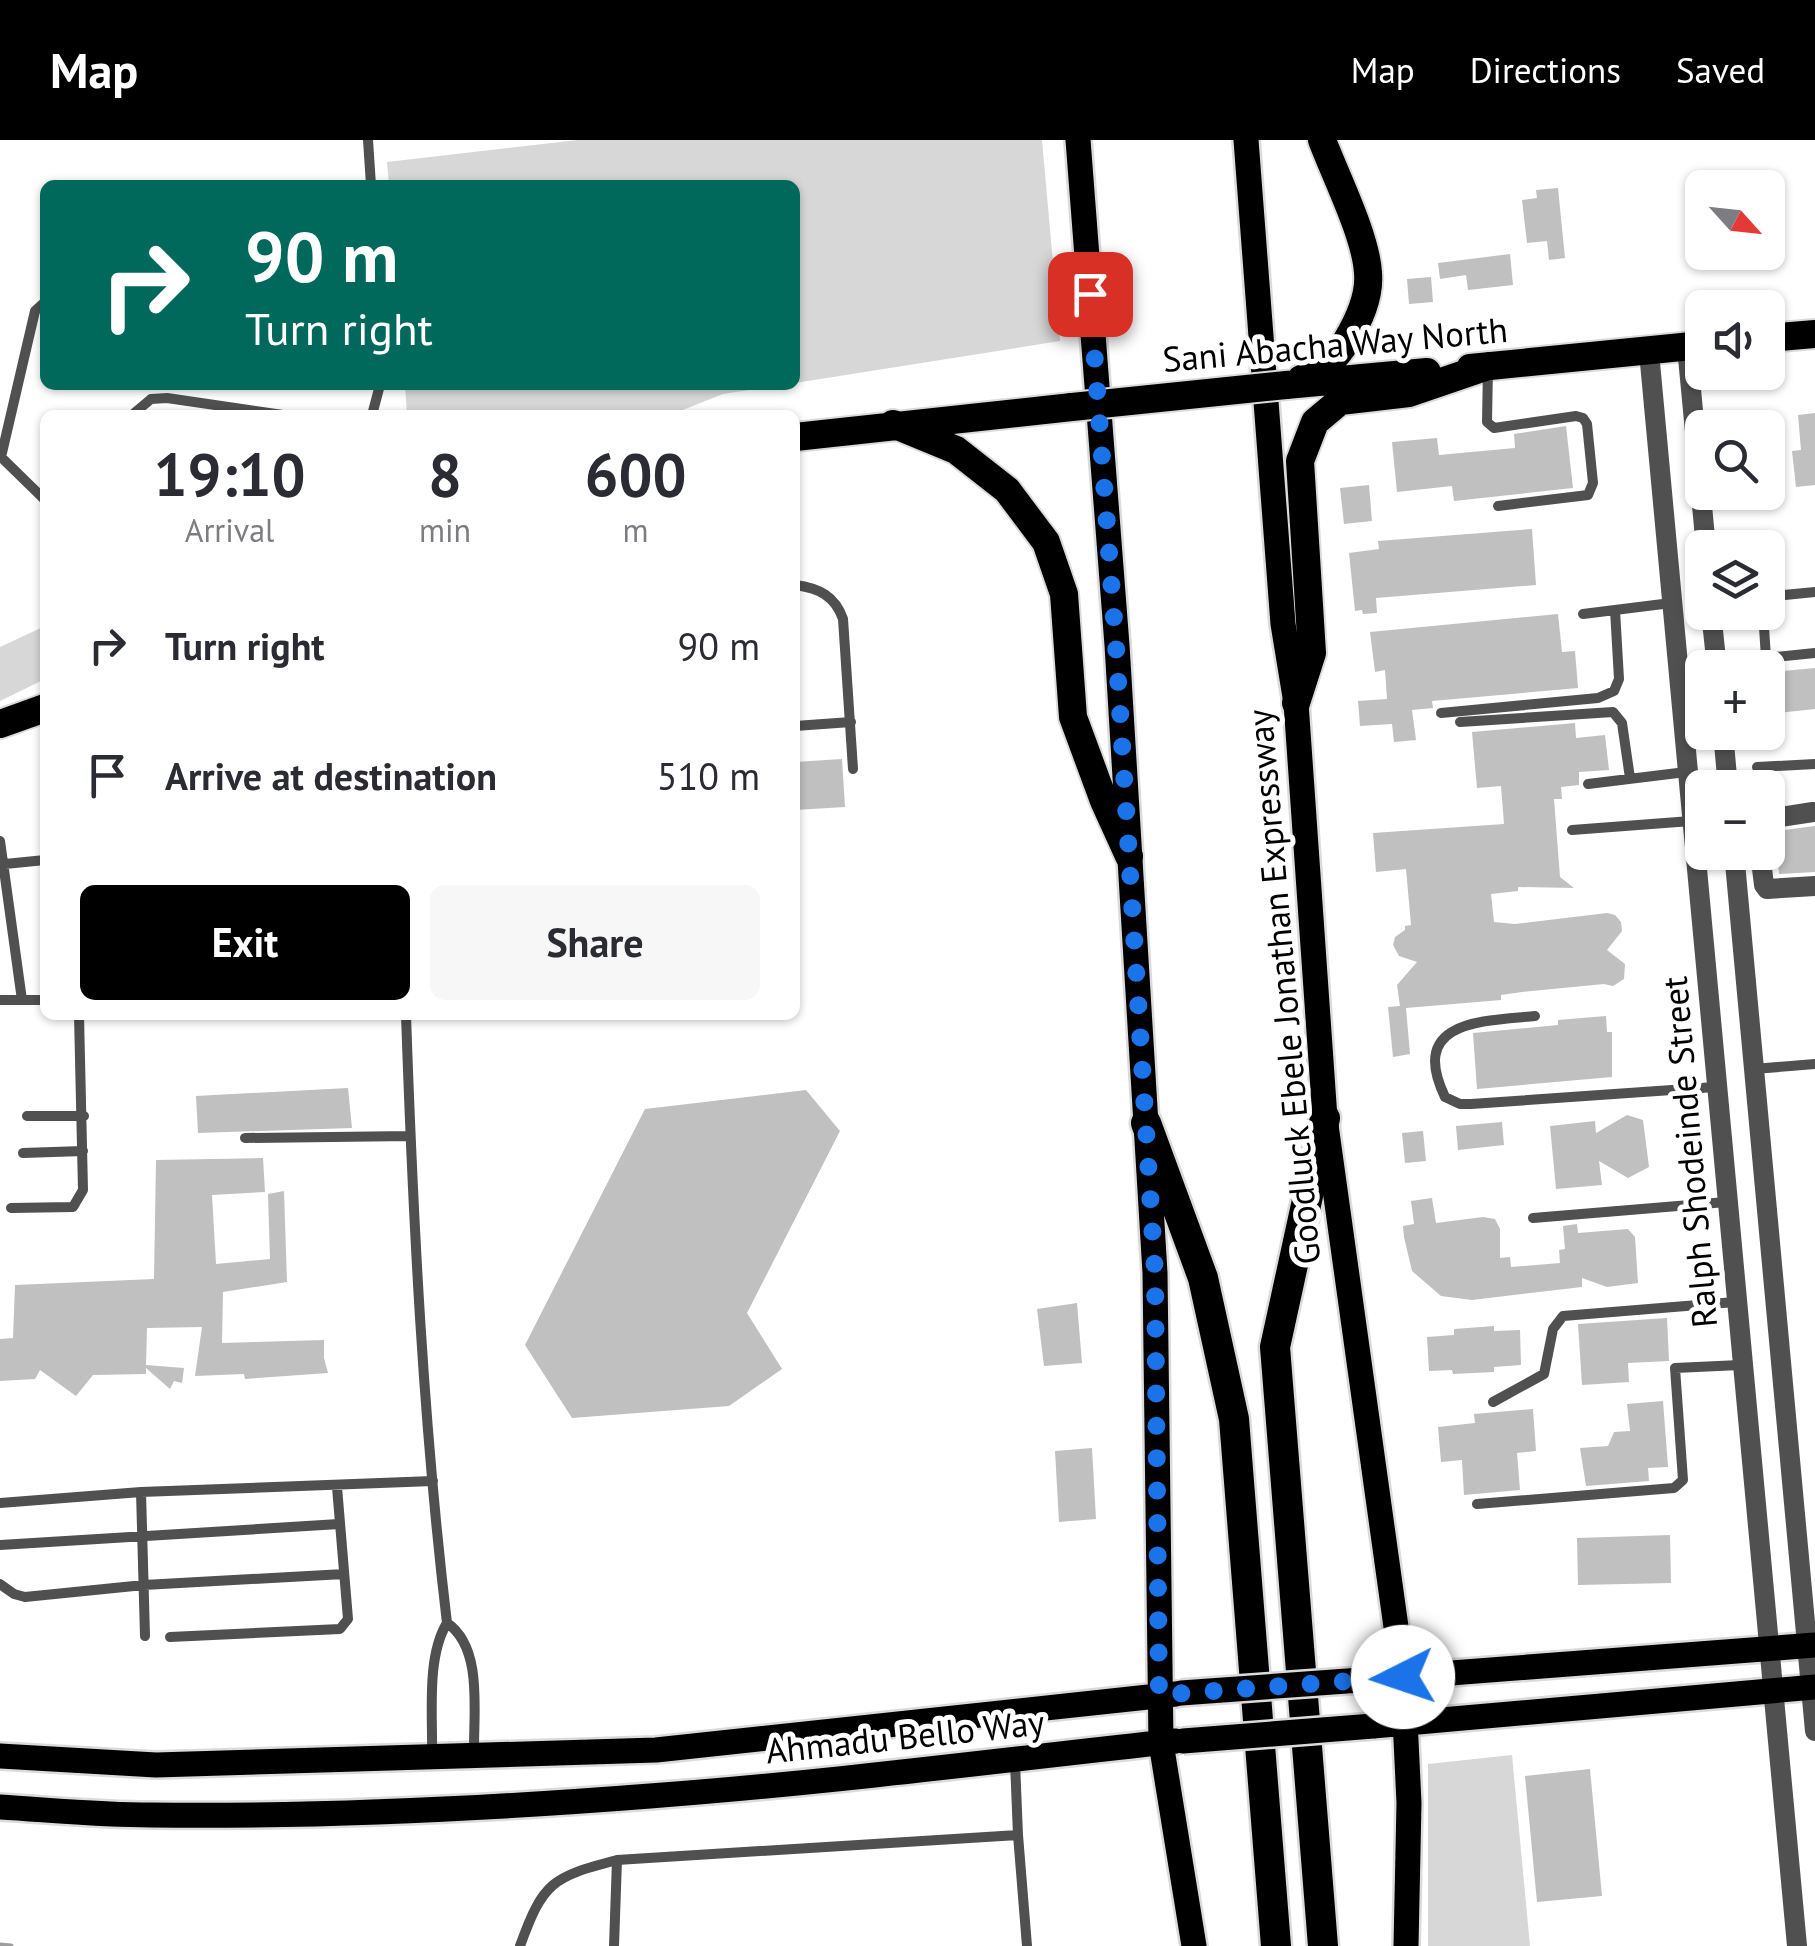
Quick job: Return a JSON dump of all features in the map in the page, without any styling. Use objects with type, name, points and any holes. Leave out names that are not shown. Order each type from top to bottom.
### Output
[{"type":"highway","points":[[1286,385],[1316,374],[1338,355],[1357,324],[1366,298],[1368,274],[1363,246],[1322,140]]},
{"type":"highway","points":[[1785,337],[1815,334]]},
{"type":"highway","name":"Sani Abacha Way North","points":[[800,436],[1685,347]]},
{"type":"highway","points":[[1296,704],[1312,653],[1300,461],[1315,422],[1340,401],[1408,393],[1488,366]]},
{"type":"highway","points":[[893,424],[956,450],[1007,490],[1046,542],[1064,594],[1073,717],[1129,856]]},
{"type":"highway","points":[[0,724],[40,710]]},
{"type":"highway","points":[[1323,1946],[1275,1347],[1325,1118]]},
{"type":"highway","points":[[1146,1123],[1203,1278],[1234,1418],[1276,1946]]},
{"type":"main road","points":[[1078,140],[1155,1273],[1172,1742],[1194,1946]]},
{"type":"main road","name":"Goodluck Ebele Jonathan Expressway","points":[[1246,140],[1282,624],[1296,704],[1325,1118],[1407,1722],[1406,1946]]},
{"type":"main road","name":"Ahmadu Bello Way","points":[[0,1756],[156,1765],[656,1750],[1170,1694],[1811,1646]]},
{"type":"main road","name":"Ahmadu Bello Way","points":[[0,1807],[148,1815],[495,1807],[654,1796],[1172,1742],[1813,1687]]},
{"type":"street","name":"Ralph Shodeinde Street","points":[[1648,352],[1686,770]]},
{"type":"street","points":[[1697,390],[1705,530]]},
{"type":"street","points":[[1785,816],[1813,812]]},
{"type":"street","name":"Ralph Shodeinde Street","points":[[1696,870],[1796,1946]]},
{"type":"street","name":"Ralph Shodeinde Street","points":[[1736,870],[1811,1646],[1815,1731]]},
{"type":"street","points":[[1762,870],[1767,888],[1815,886]]},
{"type":"lane","points":[[368,140],[371,180]]},
{"type":"lane","points":[[40,306],[35,310],[0,457],[40,495]]},
{"type":"lane","points":[[1488,366],[1488,422],[1494,428],[1584,418],[1593,483],[1588,495],[1498,506]]},
{"type":"lane","points":[[138,410],[151,399],[168,398],[249,410]]},
{"type":"lane","points":[[800,585],[823,592],[839,608],[846,638],[853,769]]},
{"type":"lane","points":[[1785,595],[1815,592]]},
{"type":"lane","points":[[1584,614],[1671,603]]},
{"type":"lane","points":[[1441,713],[1609,694],[1619,679],[1615,610]]},
{"type":"lane","points":[[1785,656],[1815,653]]},
{"type":"lane","points":[[1460,722],[1614,712],[1622,723],[1630,778]]},
{"type":"lane","points":[[800,726],[851,722]]},
{"type":"lane","points":[[1756,767],[1815,764]]},
{"type":"lane","points":[[1588,784],[1685,772]]},
{"type":"lane","points":[[1572,830],[1685,821]]},
{"type":"lane","points":[[0,842],[22,1000]]},
{"type":"lane","points":[[5,864],[40,860]]},
{"type":"lane","points":[[0,1000],[40,1000]]},
{"type":"lane","points":[[1534,1016],[1471,1022],[1445,1035],[1438,1044],[1436,1058],[1445,1097],[1471,1104],[1716,1087]]},
{"type":"lane","points":[[11,1208],[73,1208],[83,1190],[79,1020]]},
{"type":"lane","points":[[406,1020],[433,1481],[447,1623],[439,1636],[434,1659],[432,1758]]},
{"type":"lane","points":[[1754,1069],[1815,1064]]},
{"type":"lane","points":[[27,1116],[84,1116]]},
{"type":"lane","points":[[245,1138],[410,1136]]},
{"type":"lane","points":[[23,1153],[84,1152]]},
{"type":"lane","points":[[1533,1218],[1726,1202]]},
{"type":"lane","points":[[1492,1402],[1544,1374],[1553,1328],[1563,1316],[1735,1302]]},
{"type":"lane","points":[[1476,1504],[1674,1488],[1682,1480],[1675,1368],[1740,1365]]},
{"type":"lane","points":[[0,1503],[141,1492],[433,1481]]},
{"type":"lane","points":[[170,1637],[340,1629],[348,1619],[337,1486]]},
{"type":"lane","points":[[141,1492],[146,1636]]},
{"type":"lane","points":[[0,1545],[339,1524]]},
{"type":"lane","points":[[0,1584],[24,1597],[344,1574]]},
{"type":"lane","points":[[447,1623],[460,1632],[470,1652],[474,1757]]},
{"type":"lane","points":[[1016,1761],[1027,1946]]},
{"type":"lane","points":[[520,1946],[534,1907],[560,1877],[617,1860],[1018,1835]]},
{"type":"lane","points":[[614,1946],[617,1860]]},
{"type":"shaded area","points":[[578,140],[1042,140],[1060,341],[800,382],[800,180],[389,180],[387,162]]},
{"type":"shaded area","points":[[405,390],[749,390],[723,394],[683,410],[407,410]]},
{"type":"shaded area","points":[[40,628],[40,681],[0,701],[0,647]]},
{"type":"shaded area","points":[[1512,1755],[1530,1946],[1428,1946],[1428,1764]]},
{"type":"building","points":[[1558,188],[1565,258],[1549,260],[1547,241],[1527,243],[1522,200],[1537,198],[1536,190]]},
{"type":"building","points":[[1510,254],[1513,285],[1468,290],[1466,275],[1440,279],[1438,263]]},
{"type":"building","points":[[1431,277],[1433,302],[1409,304],[1407,279]]},
{"type":"building","points":[[1815,413],[1815,485],[1796,487],[1792,451],[1801,450],[1798,415]]},
{"type":"building","points":[[1566,426],[1573,488],[1454,501],[1452,486],[1397,492],[1392,442],[1437,438],[1439,455],[1515,448],[1514,434]]},
{"type":"building","points":[[1369,485],[1372,521],[1344,524],[1340,488]]},
{"type":"building","points":[[1532,529],[1536,585],[1376,598],[1377,613],[1355,611],[1349,553],[1379,549],[1378,541]]},
{"type":"building","points":[[1558,614],[1562,652],[1575,651],[1578,688],[1432,701],[1433,708],[1412,710],[1416,740],[1394,742],[1392,724],[1360,726],[1358,701],[1387,699],[1385,670],[1375,672],[1370,632]]},
{"type":"building","points":[[1815,668],[1815,709],[1785,712],[1785,671]]},
{"type":"building","points":[[1575,723],[1576,738],[1605,735],[1609,770],[1579,772],[1579,785],[1561,787],[1562,799],[1554,799],[1560,877],[1574,888],[1518,887],[1518,891],[1491,894],[1494,922],[1515,924],[1615,915],[1622,931],[1607,950],[1625,964],[1624,979],[1613,986],[1522,992],[1501,995],[1501,1000],[1406,1008],[1410,1054],[1393,1057],[1388,1007],[1400,1006],[1397,985],[1417,962],[1399,956],[1393,945],[1395,937],[1411,925],[1406,869],[1376,872],[1373,833],[1504,824],[1501,786],[1477,788],[1472,732]]},
{"type":"building","points":[[842,759],[845,807],[800,810],[800,762]]},
{"type":"building","points":[[1815,826],[1815,872],[1779,874],[1779,870],[1785,870],[1785,830]]},
{"type":"building","points":[[1606,1016],[1607,1032],[1612,1032],[1612,1077],[1477,1089],[1473,1033]]},
{"type":"building","points":[[348,1088],[352,1128],[198,1133],[196,1096]]},
{"type":"building","points":[[806,1090],[840,1131],[747,1313],[782,1369],[729,1406],[572,1418],[525,1345],[645,1109]]},
{"type":"building","points":[[1627,1115],[1643,1120],[1649,1167],[1628,1178],[1599,1161],[1602,1185],[1556,1189],[1550,1126],[1595,1121],[1596,1133]]},
{"type":"building","points":[[1502,1122],[1504,1145],[1458,1150],[1456,1126]]},
{"type":"building","points":[[1423,1131],[1426,1161],[1405,1163],[1402,1133]]},
{"type":"building","points":[[263,1158],[265,1192],[212,1195],[216,1264],[270,1259],[268,1194],[284,1191],[287,1282],[223,1292],[222,1343],[324,1340],[328,1373],[245,1379],[244,1374],[195,1376],[202,1327],[147,1328],[146,1365],[184,1368],[182,1383],[174,1381],[170,1389],[146,1368],[146,1374],[93,1375],[76,1396],[40,1370],[35,1379],[0,1381],[0,1339],[13,1338],[15,1285],[154,1279],[156,1160]]},
{"type":"building","points":[[1432,1198],[1436,1223],[1495,1219],[1500,1229],[1500,1258],[1510,1257],[1511,1267],[1560,1263],[1559,1250],[1565,1249],[1563,1226],[1577,1224],[1578,1233],[1628,1229],[1635,1237],[1638,1283],[1607,1287],[1582,1278],[1582,1287],[1472,1300],[1441,1296],[1412,1271],[1404,1237],[1403,1226],[1414,1224],[1411,1201]]},
{"type":"building","points":[[1077,1303],[1082,1363],[1044,1366],[1037,1309]]},
{"type":"building","points":[[1667,1318],[1669,1361],[1628,1363],[1629,1382],[1582,1385],[1578,1324]]},
{"type":"building","points":[[1494,1326],[1494,1331],[1520,1330],[1521,1365],[1494,1367],[1494,1372],[1429,1371],[1427,1337],[1454,1335],[1454,1329]]},
{"type":"building","points":[[1663,1401],[1668,1467],[1648,1468],[1649,1481],[1586,1486],[1580,1448],[1608,1446],[1614,1432],[1630,1431],[1627,1404]]},
{"type":"building","points":[[1533,1409],[1536,1451],[1517,1453],[1520,1490],[1464,1495],[1462,1460],[1441,1462],[1438,1427],[1475,1423],[1474,1414]]},
{"type":"building","points":[[1092,1448],[1096,1519],[1059,1522],[1055,1451]]},
{"type":"building","points":[[1670,1535],[1671,1583],[1578,1585],[1577,1538]]},
{"type":"building","points":[[1590,1769],[1602,1896],[1537,1902],[1525,1776]]},
{"type":"waterway","points":[[0,1945],[11,1946]]},
{"type":"route","points":[[1090,294],[1155,1273],[1159,1695],[1403,1677]]}]
